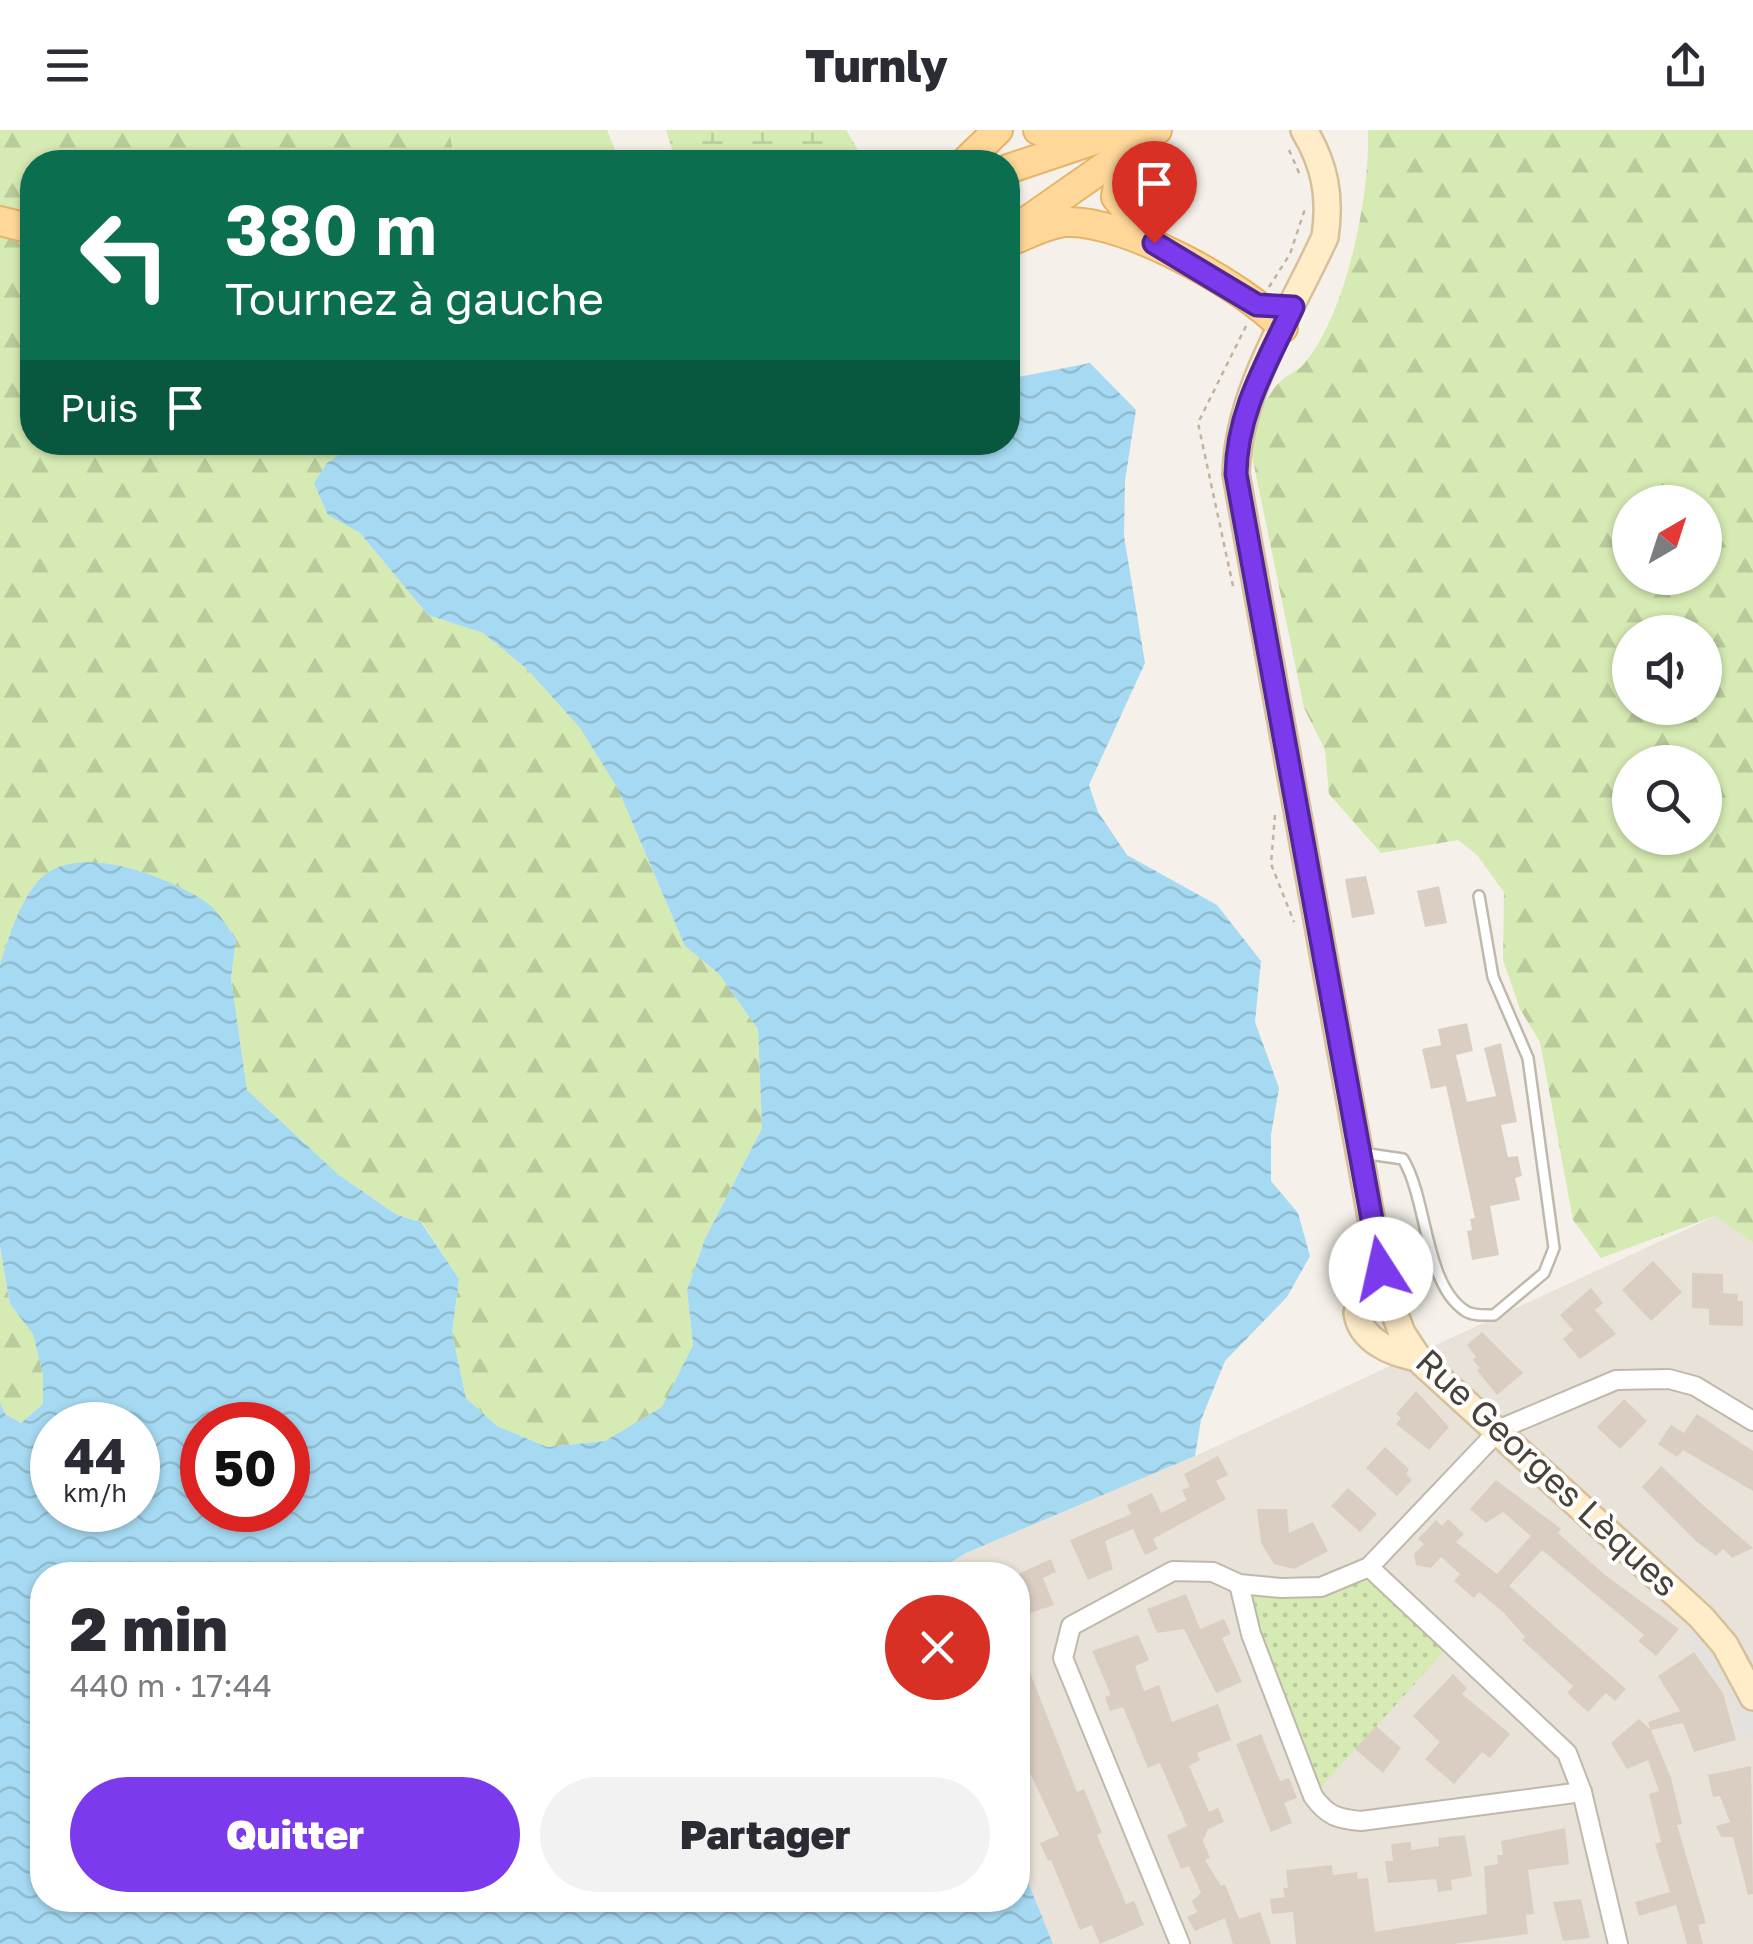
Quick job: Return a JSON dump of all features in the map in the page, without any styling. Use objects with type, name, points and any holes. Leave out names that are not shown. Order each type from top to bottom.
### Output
[{"type":"main road","points":[[977,150],[998,130]]},
{"type":"main road","points":[[1038,130],[1052,138],[1122,139]]},
{"type":"main road","points":[[1020,166],[1157,130]]},
{"type":"main road","name":"Rue Georges Lèques","points":[[1304,130],[1324,169],[1328,215],[1325,237],[1253,387],[1242,422],[1236,474],[1387,1294],[1417,1358],[1494,1434],[1701,1618],[1725,1645],[1753,1697]]},
{"type":"main road","points":[[1020,228],[1122,139]]},
{"type":"main road","points":[[1122,139],[1116,197],[1154,243]]},
{"type":"main road","points":[[1020,234],[1062,222],[1101,224],[1154,243],[1257,305],[1288,318]]},
{"type":"main road","points":[[1387,1294],[1364,1303],[1357,1314],[1360,1326],[1386,1348],[1417,1358]]},
{"type":"street","points":[[1180,1944],[1062,1658],[1070,1626],[1173,1572],[1214,1572],[1238,1584],[1321,1587],[1369,1567],[1494,1434],[1616,1380],[1643,1377],[1695,1386],[1753,1421]]},
{"type":"street","points":[[1369,1567],[1568,1753],[1582,1792],[1618,1944]]},
{"type":"street","points":[[1238,1584],[1251,1634],[1314,1796],[1324,1812],[1337,1819],[1361,1821],[1582,1792]]},
{"type":"lane","points":[[1360,1152],[1403,1159],[1418,1184],[1429,1244],[1449,1296],[1467,1313],[1494,1316],[1544,1273],[1554,1248],[1552,1211],[1528,1058],[1493,977],[1479,896]]},
{"type":"shaded area","points":[[1715,1216],[1753,1243],[1753,1944],[1053,1944],[1030,1887],[1030,1562],[951,1562],[1195,1456]]},
{"type":"shaded area","points":[[1701,1617],[1753,1697],[1753,1739],[1738,1736],[1727,1690],[1686,1640]]},
{"type":"green space","points":[[0,130],[449,130],[453,150],[20,150],[20,455],[339,455],[327,463],[328,514],[360,533],[428,615],[483,633],[527,669],[580,728],[618,789],[685,946],[719,974],[758,1029],[762,1128],[705,1239],[687,1290],[693,1345],[663,1407],[605,1441],[547,1447],[497,1426],[466,1398],[452,1333],[459,1279],[422,1222],[397,1215],[339,1175],[247,1090],[231,978],[236,939],[10,932],[0,965]]},
{"type":"green space","points":[[449,130],[607,130],[615,150],[453,150]]},
{"type":"green space","points":[[666,130],[846,130],[858,150],[672,150]]},
{"type":"green space","points":[[1368,130],[1753,130],[1753,1243],[1715,1216],[1601,1258],[1573,1220],[1540,1042],[1520,1009],[1503,960],[1504,892],[1477,855],[1458,840],[1381,853],[1329,794],[1325,750],[1304,708],[1250,446],[1265,401],[1284,378],[1303,365],[1332,316],[1353,253],[1365,187]]},
{"type":"green space","points":[[0,1247],[10,1304],[33,1333],[43,1375],[43,1402],[30,1402],[30,1415],[21,1423],[5,1414],[0,1402]]},
{"type":"green space","points":[[1369,1567],[1450,1645],[1313,1796],[1239,1584],[1281,1588]]},
{"type":"water","points":[[1090,363],[1136,410],[1125,481],[1124,536],[1145,663],[1089,785],[1098,812],[1127,855],[1217,905],[1261,961],[1255,1022],[1279,1088],[1271,1135],[1271,1181],[1298,1213],[1310,1256],[1287,1297],[1225,1361],[1201,1420],[1195,1456],[951,1562],[30,1562],[30,1912],[1030,1912],[1030,1887],[1053,1944],[0,1944],[0,1402],[5,1414],[21,1423],[30,1415],[30,1532],[160,1532],[160,1402],[43,1402],[43,1375],[33,1334],[10,1304],[0,1247],[0,965],[15,920],[39,880],[56,868],[99,863],[169,882],[210,905],[236,939],[231,978],[247,1090],[339,1175],[397,1215],[421,1222],[459,1279],[452,1333],[466,1398],[497,1426],[547,1447],[605,1441],[662,1407],[693,1345],[687,1290],[705,1239],[762,1128],[758,1029],[719,974],[685,946],[618,789],[580,728],[527,669],[483,633],[428,615],[360,533],[328,515],[314,483],[327,463],[338,455],[1020,455],[1020,377]]},
{"type":"building","points":[[1366,876],[1375,914],[1352,918],[1345,879]]},
{"type":"building","points":[[1439,886],[1447,923],[1425,927],[1417,891]]},
{"type":"building","points":[[1467,1023],[1473,1051],[1456,1055],[1467,1102],[1496,1096],[1484,1048],[1501,1043],[1517,1122],[1501,1125],[1508,1157],[1518,1156],[1522,1176],[1515,1178],[1520,1200],[1490,1206],[1499,1255],[1472,1260],[1467,1231],[1472,1230],[1470,1219],[1475,1218],[1446,1086],[1431,1089],[1422,1049],[1441,1045],[1438,1029]]},
{"type":"building","points":[[1653,1261],[1682,1292],[1651,1321],[1622,1290]]},
{"type":"building","points":[[1692,1273],[1723,1274],[1723,1293],[1738,1294],[1738,1301],[1743,1301],[1743,1326],[1709,1325],[1709,1309],[1692,1308]]},
{"type":"building","points":[[1591,1288],[1603,1303],[1595,1310],[1616,1334],[1580,1359],[1563,1339],[1573,1330],[1560,1315]]},
{"type":"building","points":[[1482,1332],[1523,1373],[1497,1395],[1477,1370],[1480,1368],[1473,1360],[1476,1357],[1467,1345]]},
{"type":"building","points":[[1416,1391],[1449,1427],[1429,1450],[1396,1424],[1401,1418],[1396,1414]]},
{"type":"building","points":[[1624,1399],[1647,1421],[1620,1449],[1597,1427]]},
{"type":"building","points":[[1697,1414],[1753,1451],[1753,1491],[1683,1450],[1677,1457],[1658,1444],[1671,1425],[1684,1433]]},
{"type":"building","points":[[1385,1447],[1409,1469],[1406,1474],[1412,1480],[1397,1496],[1366,1468]]},
{"type":"building","points":[[1218,1456],[1228,1475],[1216,1481],[1226,1499],[1153,1539],[1158,1549],[1145,1555],[1133,1529],[1105,1541],[1113,1569],[1088,1580],[1070,1540],[1131,1514],[1127,1505],[1152,1493],[1161,1513],[1187,1500],[1182,1490],[1190,1487],[1184,1474]]},
{"type":"building","points":[[1661,1466],[1753,1548],[1732,1558],[1723,1549],[1716,1556],[1697,1542],[1642,1487]]},
{"type":"building","points":[[1496,1480],[1561,1529],[1558,1533],[1605,1575],[1679,1629],[1656,1656],[1638,1641],[1644,1635],[1542,1550],[1509,1586],[1626,1689],[1615,1701],[1606,1693],[1588,1712],[1567,1693],[1573,1686],[1522,1640],[1525,1637],[1504,1613],[1479,1592],[1474,1598],[1454,1581],[1460,1574],[1441,1557],[1431,1568],[1416,1565],[1414,1554],[1424,1544],[1418,1539],[1436,1520],[1442,1526],[1448,1519],[1464,1534],[1456,1542],[1497,1574],[1531,1536],[1503,1512],[1486,1523],[1470,1509]]},
{"type":"building","points":[[1348,1488],[1377,1514],[1360,1532],[1331,1506]]},
{"type":"building","points":[[1257,1509],[1287,1509],[1289,1533],[1313,1522],[1328,1551],[1294,1569],[1274,1564],[1261,1543]]},
{"type":"building","points":[[1051,1559],[1056,1572],[1043,1578],[1054,1605],[1030,1613],[1030,1569]]},
{"type":"building","points":[[1186,1594],[1200,1629],[1224,1619],[1231,1634],[1222,1638],[1242,1682],[1216,1693],[1184,1629],[1157,1633],[1147,1609]]},
{"type":"building","points":[[1138,1635],[1149,1660],[1135,1666],[1144,1691],[1159,1685],[1172,1722],[1218,1704],[1231,1740],[1197,1753],[1200,1760],[1189,1766],[1209,1812],[1218,1808],[1224,1822],[1208,1829],[1203,1841],[1210,1858],[1205,1860],[1221,1886],[1225,1884],[1239,1919],[1260,1912],[1271,1944],[1233,1944],[1225,1918],[1195,1931],[1187,1917],[1197,1912],[1192,1901],[1201,1893],[1189,1866],[1181,1869],[1167,1835],[1187,1826],[1160,1763],[1148,1768],[1123,1707],[1110,1711],[1105,1697],[1111,1695],[1092,1651]]},
{"type":"building","points":[[1694,1652],[1723,1693],[1736,1740],[1694,1752],[1683,1723],[1651,1730],[1671,1778],[1682,1824],[1677,1825],[1706,1923],[1698,1925],[1703,1944],[1687,1944],[1676,1905],[1639,1916],[1635,1902],[1670,1892],[1655,1844],[1661,1842],[1649,1794],[1659,1791],[1648,1760],[1627,1769],[1611,1743],[1639,1719],[1650,1729],[1648,1722],[1680,1711],[1658,1676]]},
{"type":"building","points":[[1030,1673],[1077,1792],[1084,1789],[1102,1833],[1097,1835],[1126,1904],[1134,1901],[1144,1925],[1100,1944],[1092,1925],[1080,1930],[1040,1843],[1059,1835],[1030,1773]]},
{"type":"building","points":[[1453,1674],[1467,1688],[1462,1694],[1510,1734],[1490,1758],[1482,1752],[1454,1784],[1425,1759],[1440,1742],[1413,1716]]},
{"type":"building","points":[[1376,1726],[1401,1748],[1383,1773],[1355,1749]]},
{"type":"building","points":[[1261,1734],[1280,1781],[1289,1778],[1297,1798],[1284,1803],[1292,1823],[1271,1832],[1236,1744]]},
{"type":"building","points":[[1751,1766],[1753,1894],[1748,1895],[1733,1837],[1721,1837],[1716,1826],[1730,1822],[1720,1796],[1713,1797],[1708,1775]]},
{"type":"building","points":[[1565,1828],[1569,1864],[1528,1870],[1534,1914],[1526,1915],[1528,1934],[1453,1944],[1296,1944],[1293,1912],[1272,1914],[1270,1899],[1285,1897],[1283,1888],[1288,1888],[1286,1870],[1332,1865],[1333,1875],[1357,1872],[1358,1879],[1368,1878],[1375,1932],[1487,1914],[1484,1866],[1498,1864],[1497,1855],[1503,1855],[1501,1841]]},
{"type":"building","points":[[1465,1835],[1472,1876],[1451,1880],[1452,1890],[1438,1892],[1436,1879],[1388,1883],[1385,1861],[1393,1861],[1391,1844],[1411,1842],[1411,1850],[1439,1846],[1438,1838]]},
{"type":"building","points":[[1581,1899],[1590,1938],[1563,1941],[1553,1902]]},
{"type":"route","points":[[1154,243],[1257,305],[1293,307],[1253,387],[1236,446],[1236,474],[1381,1269]]}]
